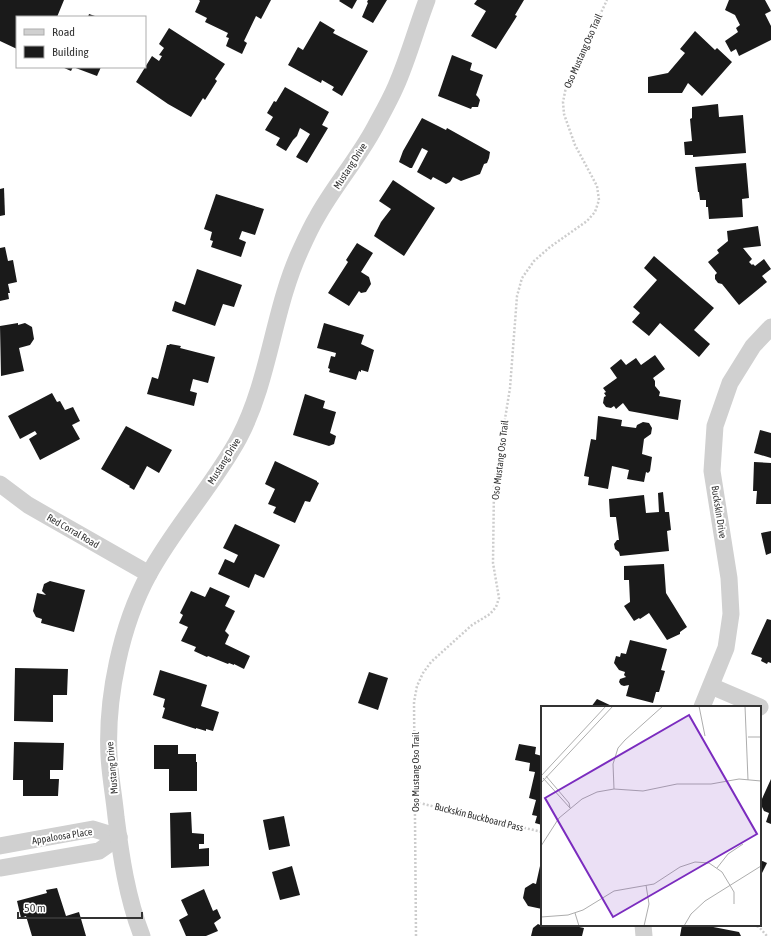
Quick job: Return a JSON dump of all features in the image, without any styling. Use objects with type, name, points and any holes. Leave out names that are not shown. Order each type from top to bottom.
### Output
[{"type":"street","name":"Mustang Drive","points":[[142,936],[136,921],[129,892],[119,837],[109,756],[109,712],[117,661],[134,607],[148,574],[217,475],[240,436],[255,398],[286,289],[300,251],[316,217],[374,130],[396,86],[427,0]]},
{"type":"street","name":"Buckskin Drive","points":[[702,706],[726,648],[731,614],[729,578],[712,471],[715,426],[730,383],[753,346],[771,327]]},
{"type":"street","name":"Red Corral Road","points":[[0,484],[28,505],[148,574]]},
{"type":"street","points":[[711,686],[758,706]]},
{"type":"street","points":[[761,707],[771,712]]},
{"type":"street","name":"Appaloosa Place","points":[[0,846],[93,829],[119,837]]},
{"type":"street","points":[[0,868],[99,851],[119,837]]},
{"type":"street","points":[[643,926],[644,936]]},
{"type":"path","name":"Oso Mustang Oso Trail","points":[[416,936],[414,702],[417,686],[422,673],[432,662],[472,625],[490,614],[496,607],[499,598],[493,563],[494,487],[510,388],[517,296],[522,278],[534,261],[550,247],[587,221],[595,212],[599,200],[597,186],[572,139],[564,114],[563,102],[566,87],[607,0]]},
{"type":"path","name":"Buckskin Buckboard Pass","points":[[415,802],[541,832]]},
{"type":"path","points":[[756,926],[760,927],[767,936]]},
{"type":"building","points":[[0,0],[64,0],[57,16],[16,16],[16,49],[0,41]]},
{"type":"building","points":[[199,0],[271,0],[261,19],[256,16],[244,41],[247,43],[242,54],[226,46],[229,38],[226,37],[228,33],[205,22],[207,18],[195,12],[200,1]]},
{"type":"building","points":[[357,0],[352,9],[339,1]]},
{"type":"building","points":[[368,0],[387,0],[373,23],[362,17]]},
{"type":"building","points":[[477,0],[524,0],[515,15],[517,16],[496,49],[471,36],[486,11],[474,4]]},
{"type":"building","points":[[729,0],[765,0],[771,11],[765,14],[771,26],[771,40],[739,56],[736,49],[731,52],[725,41],[738,32],[736,28],[740,25],[735,15],[725,10]]},
{"type":"building","points":[[320,21],[335,30],[333,33],[368,51],[342,96],[332,90],[334,87],[322,80],[321,83],[288,65],[298,47],[303,50]]},
{"type":"building","points":[[169,28],[225,64],[215,79],[217,81],[205,100],[203,98],[191,117],[168,104],[136,82],[152,56],[159,61],[162,56],[159,55],[164,48],[159,44]]},
{"type":"building","points":[[695,31],[715,50],[717,48],[732,62],[702,96],[688,83],[682,93],[648,93],[648,77],[668,73],[685,53],[680,49]]},
{"type":"building","points":[[452,55],[472,63],[470,70],[483,75],[476,95],[480,100],[478,107],[472,107],[471,109],[438,96]]},
{"type":"building","points":[[64,68],[72,68],[71,71]]},
{"type":"building","points":[[76,68],[101,68],[97,76]]},
{"type":"building","points":[[285,87],[329,112],[322,125],[328,128],[307,163],[296,157],[310,134],[300,128],[297,136],[286,151],[276,145],[280,138],[265,130],[273,117],[267,113]]},
{"type":"building","points":[[718,104],[719,117],[743,115],[746,153],[693,157],[693,155],[685,155],[684,142],[692,141],[690,119],[692,118],[692,107]]},
{"type":"building","points":[[422,118],[446,130],[447,128],[490,152],[487,163],[484,164],[480,174],[461,181],[453,177],[450,182],[446,184],[433,177],[431,180],[417,172],[428,151],[422,148],[412,168],[399,162],[403,151]]},
{"type":"building","points":[[746,163],[749,198],[742,199],[743,217],[709,219],[706,200],[700,200],[695,167]]},
{"type":"building","points":[[393,180],[435,208],[404,256],[374,236],[381,222],[391,209],[379,201]]},
{"type":"building","points":[[4,188],[5,215],[0,216],[0,189]]},
{"type":"building","points":[[216,194],[264,209],[255,235],[242,231],[239,239],[246,242],[241,257],[211,247],[213,241],[210,240],[212,232],[204,229]]},
{"type":"building","points":[[758,226],[761,246],[743,248],[752,259],[749,262],[752,265],[753,264],[755,266],[764,259],[771,269],[762,276],[767,282],[739,305],[722,284],[718,283],[715,279],[715,275],[717,273],[708,262],[719,253],[717,250],[728,241],[727,231]]},
{"type":"building","points":[[357,243],[373,253],[361,272],[369,277],[371,284],[366,292],[361,293],[359,291],[349,306],[328,293],[348,262],[346,260]]},
{"type":"building","points":[[5,247],[8,261],[13,260],[17,282],[8,284],[10,293],[8,293],[9,299],[0,301],[0,248]]},
{"type":"building","points":[[654,256],[714,308],[694,330],[710,344],[699,357],[660,323],[649,336],[632,322],[640,313],[633,307],[657,280],[644,268]]},
{"type":"building","points":[[197,269],[242,285],[234,307],[223,304],[215,326],[172,311],[175,301],[185,305]]},
{"type":"building","points":[[18,323],[18,325],[25,323],[32,327],[34,339],[30,345],[19,348],[24,371],[1,376],[0,326]]},
{"type":"building","points":[[324,323],[364,335],[361,344],[374,350],[368,372],[361,370],[361,372],[359,371],[356,380],[329,372],[330,369],[328,368],[331,356],[335,357],[336,353],[317,348]]},
{"type":"building","points":[[170,344],[215,357],[208,383],[193,379],[190,391],[197,393],[194,406],[147,394],[152,377],[158,379],[167,345]]},
{"type":"building","points":[[655,355],[665,369],[653,378],[655,381],[655,386],[660,392],[659,396],[681,400],[678,420],[629,411],[623,403],[616,409],[614,406],[611,408],[606,407],[603,403],[604,397],[606,396],[604,393],[606,392],[603,388],[617,378],[610,368],[621,359],[626,365],[636,358],[641,365]]},
{"type":"building","points":[[52,393],[57,402],[60,401],[65,410],[73,407],[80,421],[72,425],[80,439],[40,460],[29,439],[37,434],[35,431],[20,439],[8,416]]},
{"type":"building","points":[[305,394],[325,401],[323,408],[336,412],[330,433],[336,436],[334,444],[329,446],[293,435]]},
{"type":"building","points":[[598,416],[622,420],[621,426],[636,428],[637,425],[643,422],[649,423],[652,428],[651,434],[644,439],[642,454],[652,457],[650,471],[648,473],[646,472],[644,482],[627,479],[629,470],[612,466],[608,489],[588,485],[589,477],[584,476],[591,439],[596,440]]},
{"type":"building","points":[[126,426],[172,450],[159,473],[147,466],[134,490],[129,487],[130,486],[101,469]]},
{"type":"building","points":[[760,430],[771,433],[771,458],[754,453]]},
{"type":"building","points":[[275,461],[319,483],[310,502],[305,501],[295,523],[273,513],[276,507],[268,504],[275,489],[265,484]]},
{"type":"building","points":[[754,462],[771,463],[771,504],[756,504],[757,491],[753,491]]},
{"type":"building","points":[[663,492],[665,512],[669,512],[671,530],[667,531],[669,551],[620,556],[619,552],[615,549],[614,544],[617,540],[619,540],[616,517],[610,517],[609,499],[644,495],[646,513],[659,512],[658,493]]},
{"type":"building","points":[[235,524],[280,545],[264,578],[255,574],[249,588],[218,574],[225,559],[234,563],[238,555],[223,548]]},
{"type":"building","points":[[771,531],[771,553],[766,555],[761,533]]},
{"type":"building","points":[[664,564],[666,593],[687,627],[680,632],[680,634],[667,640],[649,613],[634,621],[624,606],[630,602],[629,580],[624,580],[624,566]]},
{"type":"building","points":[[50,581],[85,590],[74,632],[41,623],[42,619],[36,617],[33,611],[37,593],[46,595],[42,591],[44,584]]},
{"type":"building","points":[[210,587],[230,596],[225,606],[235,611],[225,631],[229,635],[225,644],[250,656],[244,669],[234,664],[228,664],[208,656],[207,657],[194,651],[196,647],[181,641],[188,627],[179,623],[183,615],[180,613],[191,591],[205,597]]},
{"type":"building","points":[[767,619],[771,620],[771,663],[768,662],[767,664],[761,661],[762,658],[751,654]]},
{"type":"building","points":[[630,640],[667,649],[661,670],[665,671],[659,692],[656,692],[653,703],[626,696],[629,685],[624,686],[619,682],[620,679],[626,677],[624,675],[625,672],[619,670],[614,663],[616,656],[620,657],[621,653],[626,654]]},
{"type":"building","points":[[15,668],[68,669],[67,695],[53,695],[53,722],[14,721]]},
{"type":"building","points":[[160,670],[207,685],[201,706],[219,712],[213,731],[196,729],[162,718],[165,708],[163,707],[165,699],[153,695]]},
{"type":"building","points":[[369,672],[388,678],[378,710],[358,703]]},
{"type":"building","points":[[597,699],[612,706],[592,706]]},
{"type":"building","points":[[14,742],[64,743],[63,770],[50,770],[50,779],[59,779],[58,796],[23,796],[23,780],[13,780]]},
{"type":"building","points":[[519,744],[536,747],[535,754],[541,756],[541,825],[535,823],[537,816],[532,815],[536,800],[529,798],[535,772],[529,771],[530,763],[515,760]]},
{"type":"building","points":[[154,745],[178,745],[178,754],[196,754],[197,791],[169,791],[169,769],[154,769]]},
{"type":"building","points":[[771,779],[771,824],[766,822],[769,813],[764,811],[761,801]]},
{"type":"building","points":[[191,812],[192,833],[204,834],[204,844],[199,844],[199,849],[209,848],[209,866],[171,868],[170,813]]},
{"type":"building","points":[[284,816],[290,846],[269,850],[263,820]]},
{"type":"building","points":[[761,860],[767,863],[761,872]]},
{"type":"building","points":[[292,866],[300,895],[280,900],[272,872]]},
{"type":"building","points":[[540,866],[541,909],[528,906],[523,898],[525,888],[533,883],[536,884]]},
{"type":"building","points":[[57,888],[66,916],[79,912],[86,936],[32,936],[26,916],[21,918],[17,901],[47,893],[46,890]]},
{"type":"building","points":[[204,889],[213,911],[217,909],[221,918],[214,923],[218,931],[206,936],[186,936],[179,920],[188,915],[181,900]]},
{"type":"building","points":[[541,917],[541,926],[575,926],[584,928],[582,936],[531,936],[533,928],[538,924],[540,925]]},
{"type":"building","points":[[682,926],[708,926],[739,932],[741,936],[680,936]]}]
